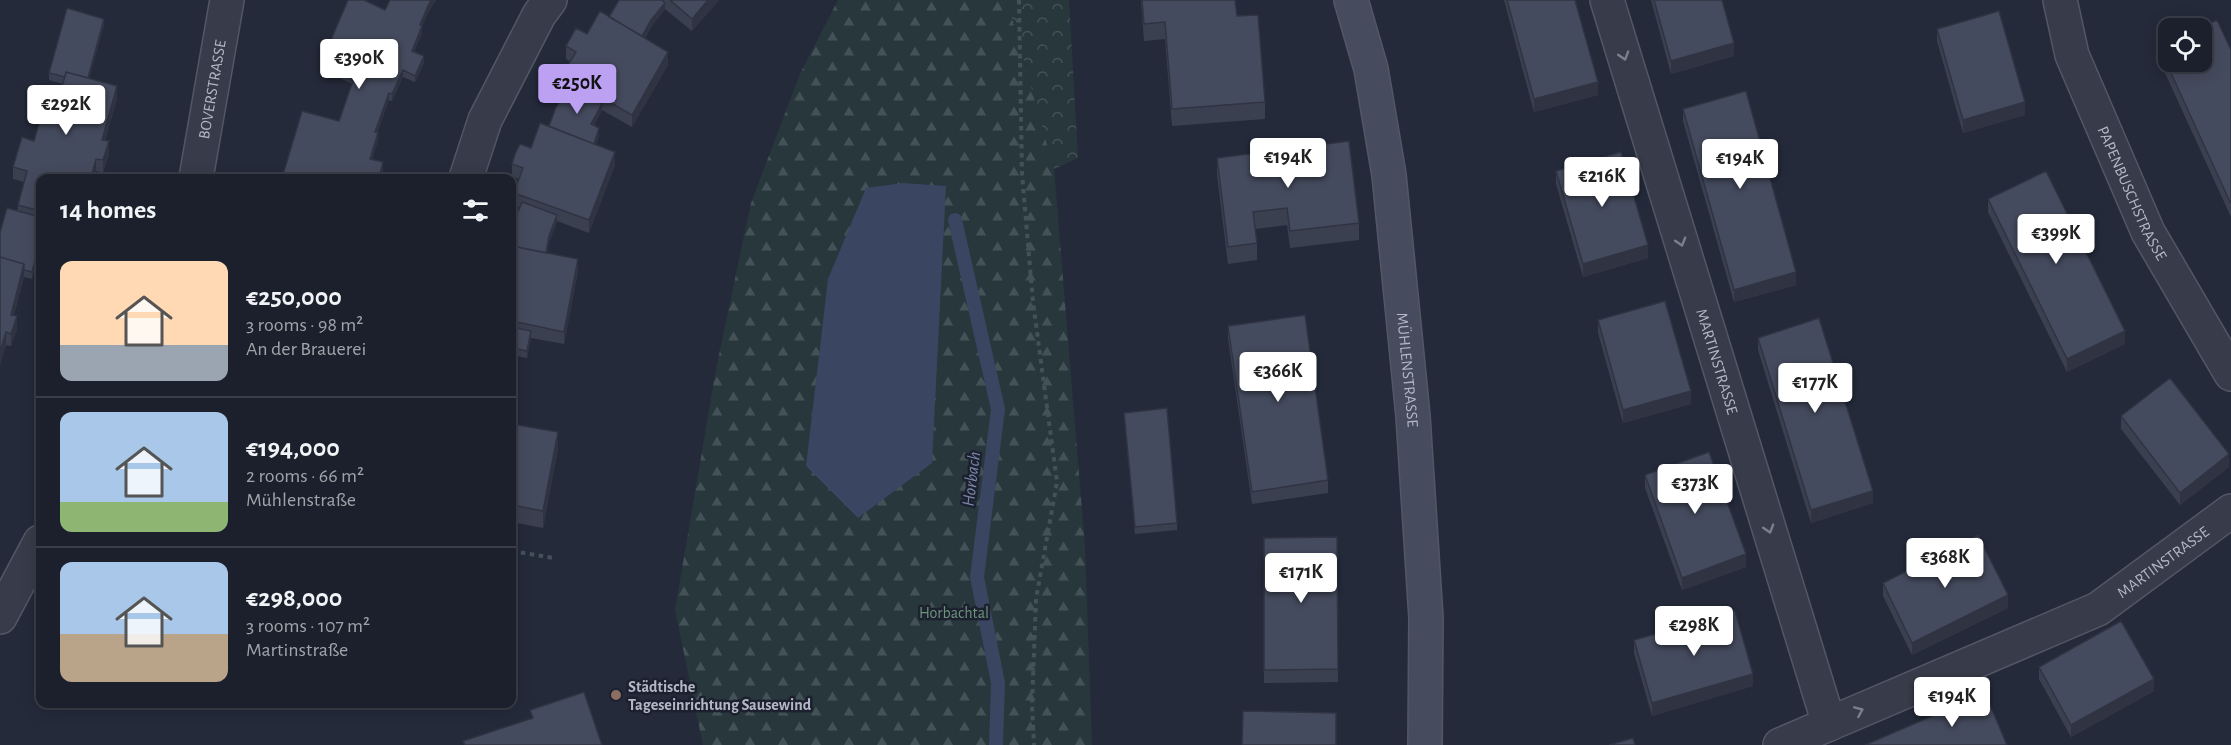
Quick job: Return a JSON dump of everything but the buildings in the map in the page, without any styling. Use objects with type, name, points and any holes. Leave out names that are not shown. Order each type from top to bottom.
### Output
[{"type":"street","name":"BOVERSTRASSE","points":[[196,174],[227,0]]},
{"type":"street","points":[[467,174],[485,120],[538,15],[550,0]]},
{"type":"street","name":"MÜHLENSTRASSE","points":[[1351,0],[1371,69],[1389,175],[1413,416],[1426,618],[1425,745]]},
{"type":"street","name":"MARTINSTRASSE","points":[[1607,0],[1828,724]]},
{"type":"street","name":"PAPENBUSCHSTRASSE","points":[[2060,0],[2072,55],[2148,232],[2231,374]]},
{"type":"street","name":"MARTINSTRASSE","points":[[1780,745],[2098,609],[2231,511]]},
{"type":"street","points":[[0,617],[36,550]]},
{"type":"path","points":[[1019,0],[1023,186],[1033,302],[1057,482],[1036,599],[1032,705],[1034,745]]},
{"type":"path","points":[[516,552],[554,558]]},
{"type":"green space","name":"Horbachtal","points":[[838,0],[1007,0],[1054,169],[1085,547],[1092,745],[703,745],[675,610],[716,369],[751,203],[800,74]]},
{"type":"green space","points":[[1007,0],[1069,0],[1078,158],[1054,169]]},
{"type":"water","points":[[903,183],[946,186],[932,463],[858,518],[806,466],[828,279],[866,188]]},
{"type":"waterway","name":"Horbach","points":[[955,220],[998,409],[977,577],[998,683],[996,745]]},
{"type":"place","name":"Städtische Tageseinrichtung Sausewind","points":[[616,695]]}]
